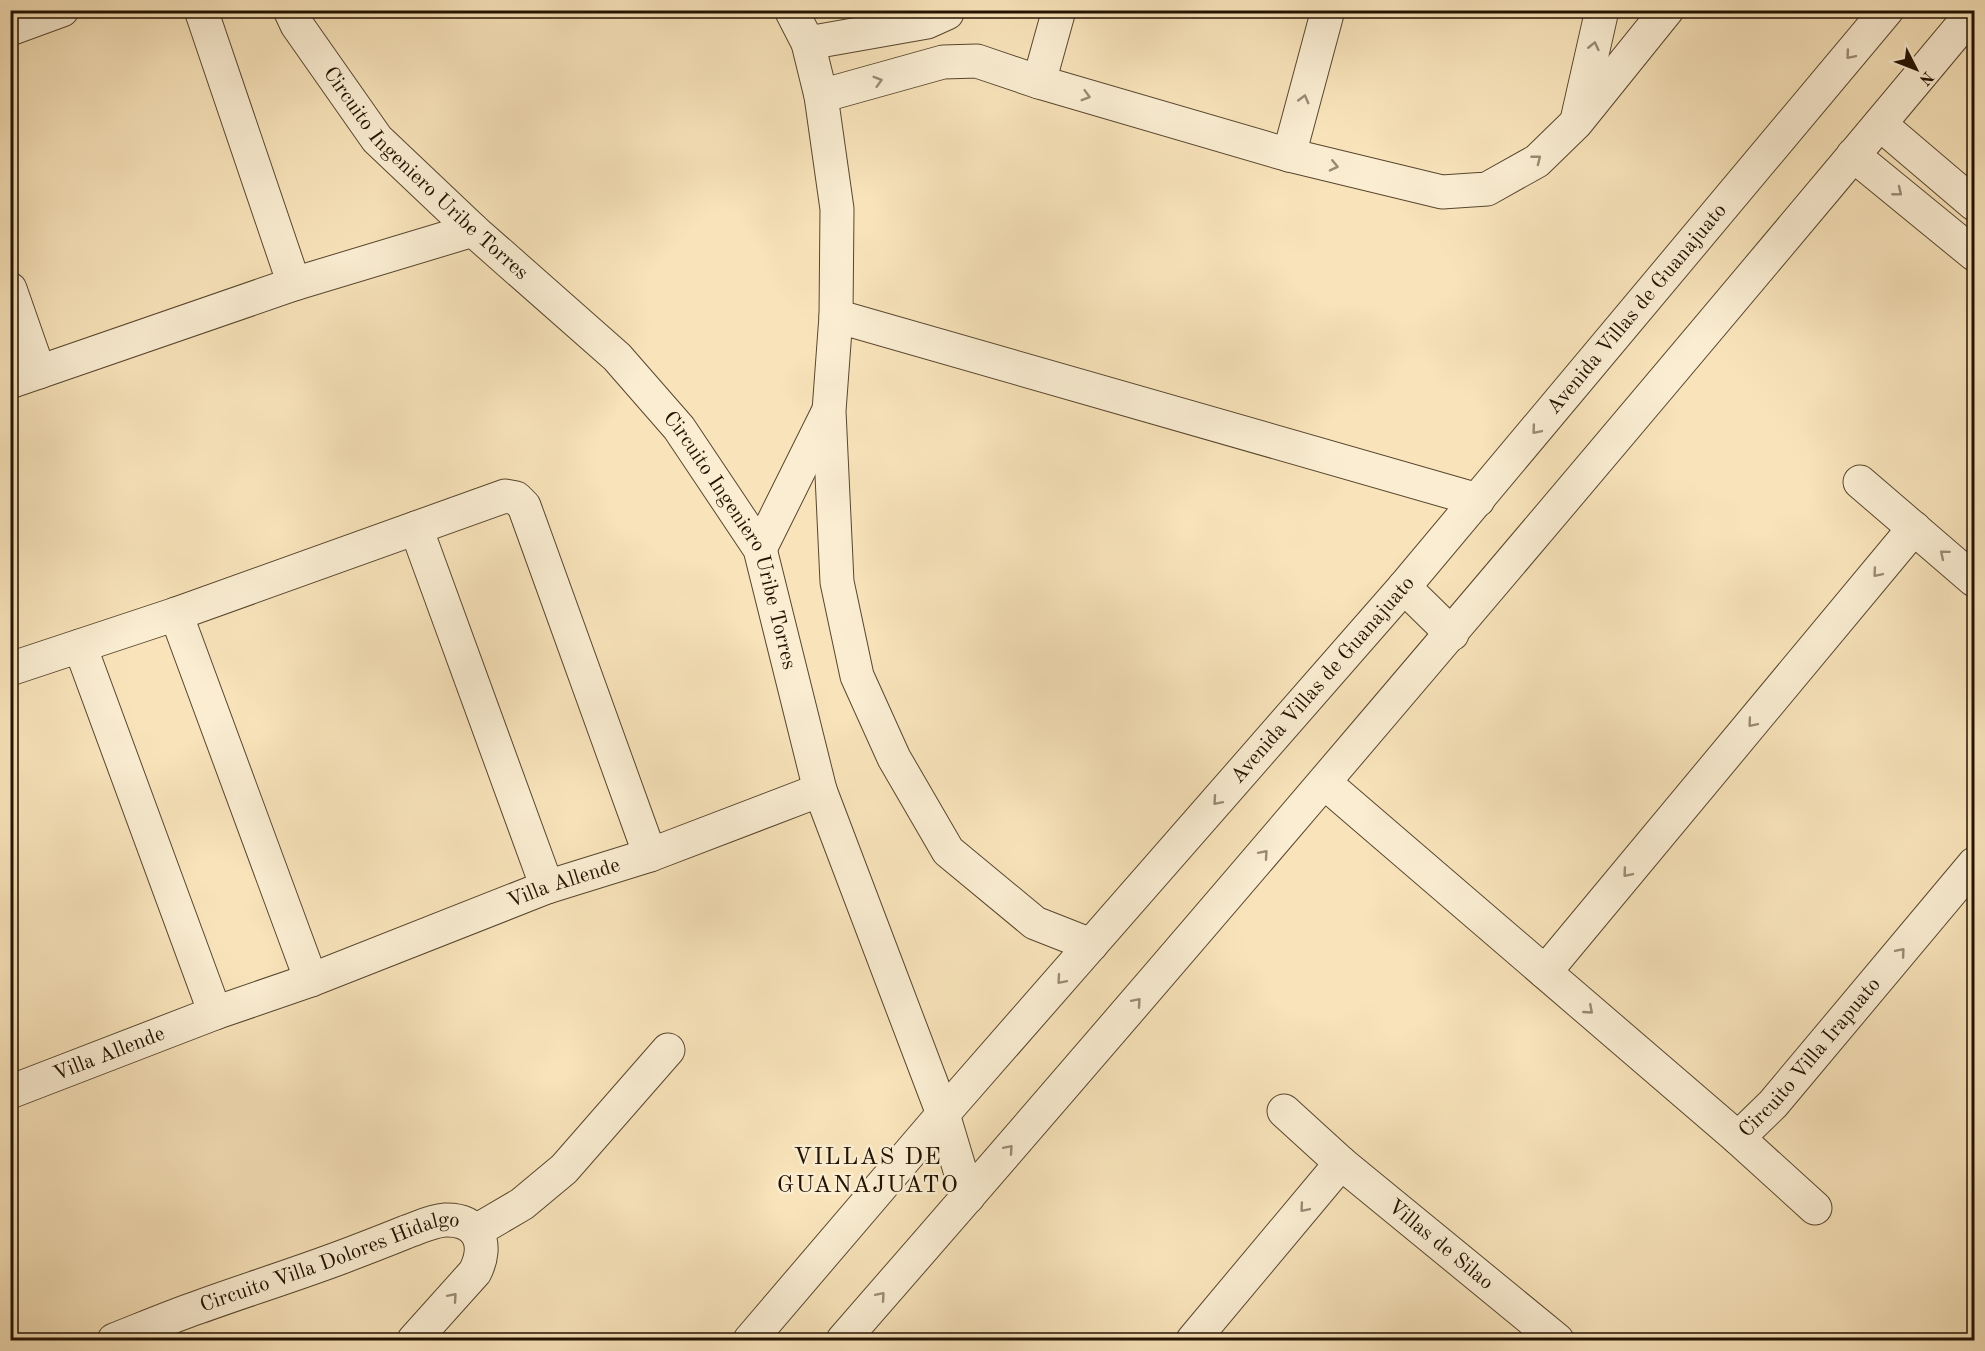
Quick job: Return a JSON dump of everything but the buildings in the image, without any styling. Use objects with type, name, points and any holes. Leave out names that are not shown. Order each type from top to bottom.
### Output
[{"type":"street","points":[[10,29],[62,10]]},
{"type":"street","points":[[201,10],[294,284]]},
{"type":"street","name":"Circuito Ingeniero Uribe Torres","points":[[290,10],[297,25],[376,139],[473,230],[617,357],[680,428],[760,549],[820,790],[943,1114],[968,1197]]},
{"type":"street","points":[[791,10],[808,43],[821,96],[837,209],[836,316],[829,411],[837,582],[857,676],[894,758],[948,851],[1035,923],[1091,945]]},
{"type":"street","points":[[808,43],[927,22],[947,13],[948,10]]},
{"type":"street","points":[[1039,82],[1059,10]]},
{"type":"street","points":[[1289,155],[1328,10]]},
{"type":"street","points":[[1576,123],[1602,10]]},
{"type":"street","points":[[821,96],[943,62],[977,62],[1289,155],[1442,192],[1487,189],[1537,161],[1576,123],[1666,10]]},
{"type":"street","name":"Avenida Villas de Guanajuato","points":[[750,1341],[943,1114],[1404,587],[1887,10]]},
{"type":"street","points":[[843,1341],[1452,634],[1974,11]]},
{"type":"street","points":[[1880,124],[1974,204]]},
{"type":"street","points":[[1853,155],[1974,254]]},
{"type":"street","points":[[10,290],[25,377],[294,284],[473,230]]},
{"type":"street","points":[[836,316],[1478,500]]},
{"type":"street","points":[[760,549],[829,411]]},
{"type":"street","points":[[1860,482],[1974,580]]},
{"type":"street","points":[[10,669],[176,614],[505,496],[516,498],[524,506],[650,855]]},
{"type":"street","points":[[416,528],[547,887]]},
{"type":"street","points":[[1545,972],[1914,528]]},
{"type":"street","points":[[1404,587],[1452,634]]},
{"type":"street","points":[[176,614],[310,980]]},
{"type":"street","points":[[80,646],[215,1013]]},
{"type":"street","name":"Circuito Villa Irapuato","points":[[1324,783],[1738,1138],[1773,1104],[1974,864]]},
{"type":"street","name":"Villa Allende","points":[[10,1092],[215,1013],[310,980],[547,887],[650,855],[820,790]]},
{"type":"street","name":"Circuito Villa Dolores Hidalgo","points":[[476,1232],[522,1204],[564,1169],[668,1050]]},
{"type":"street","name":"Villas de Silao","points":[[1284,1112],[1541,1336]]},
{"type":"street","points":[[1738,1138],[1815,1208]]},
{"type":"street","points":[[1193,1341],[1341,1163]]},
{"type":"street","name":"Circuito Villa Dolores Hidalgo","points":[[114,1341],[196,1308],[342,1257],[433,1222],[457,1221],[476,1232],[483,1250],[480,1261],[475,1272],[414,1341]]},
{"type":"district","name":"VILLAS DE GUANAJUATO","points":[[868,1172]]}]
